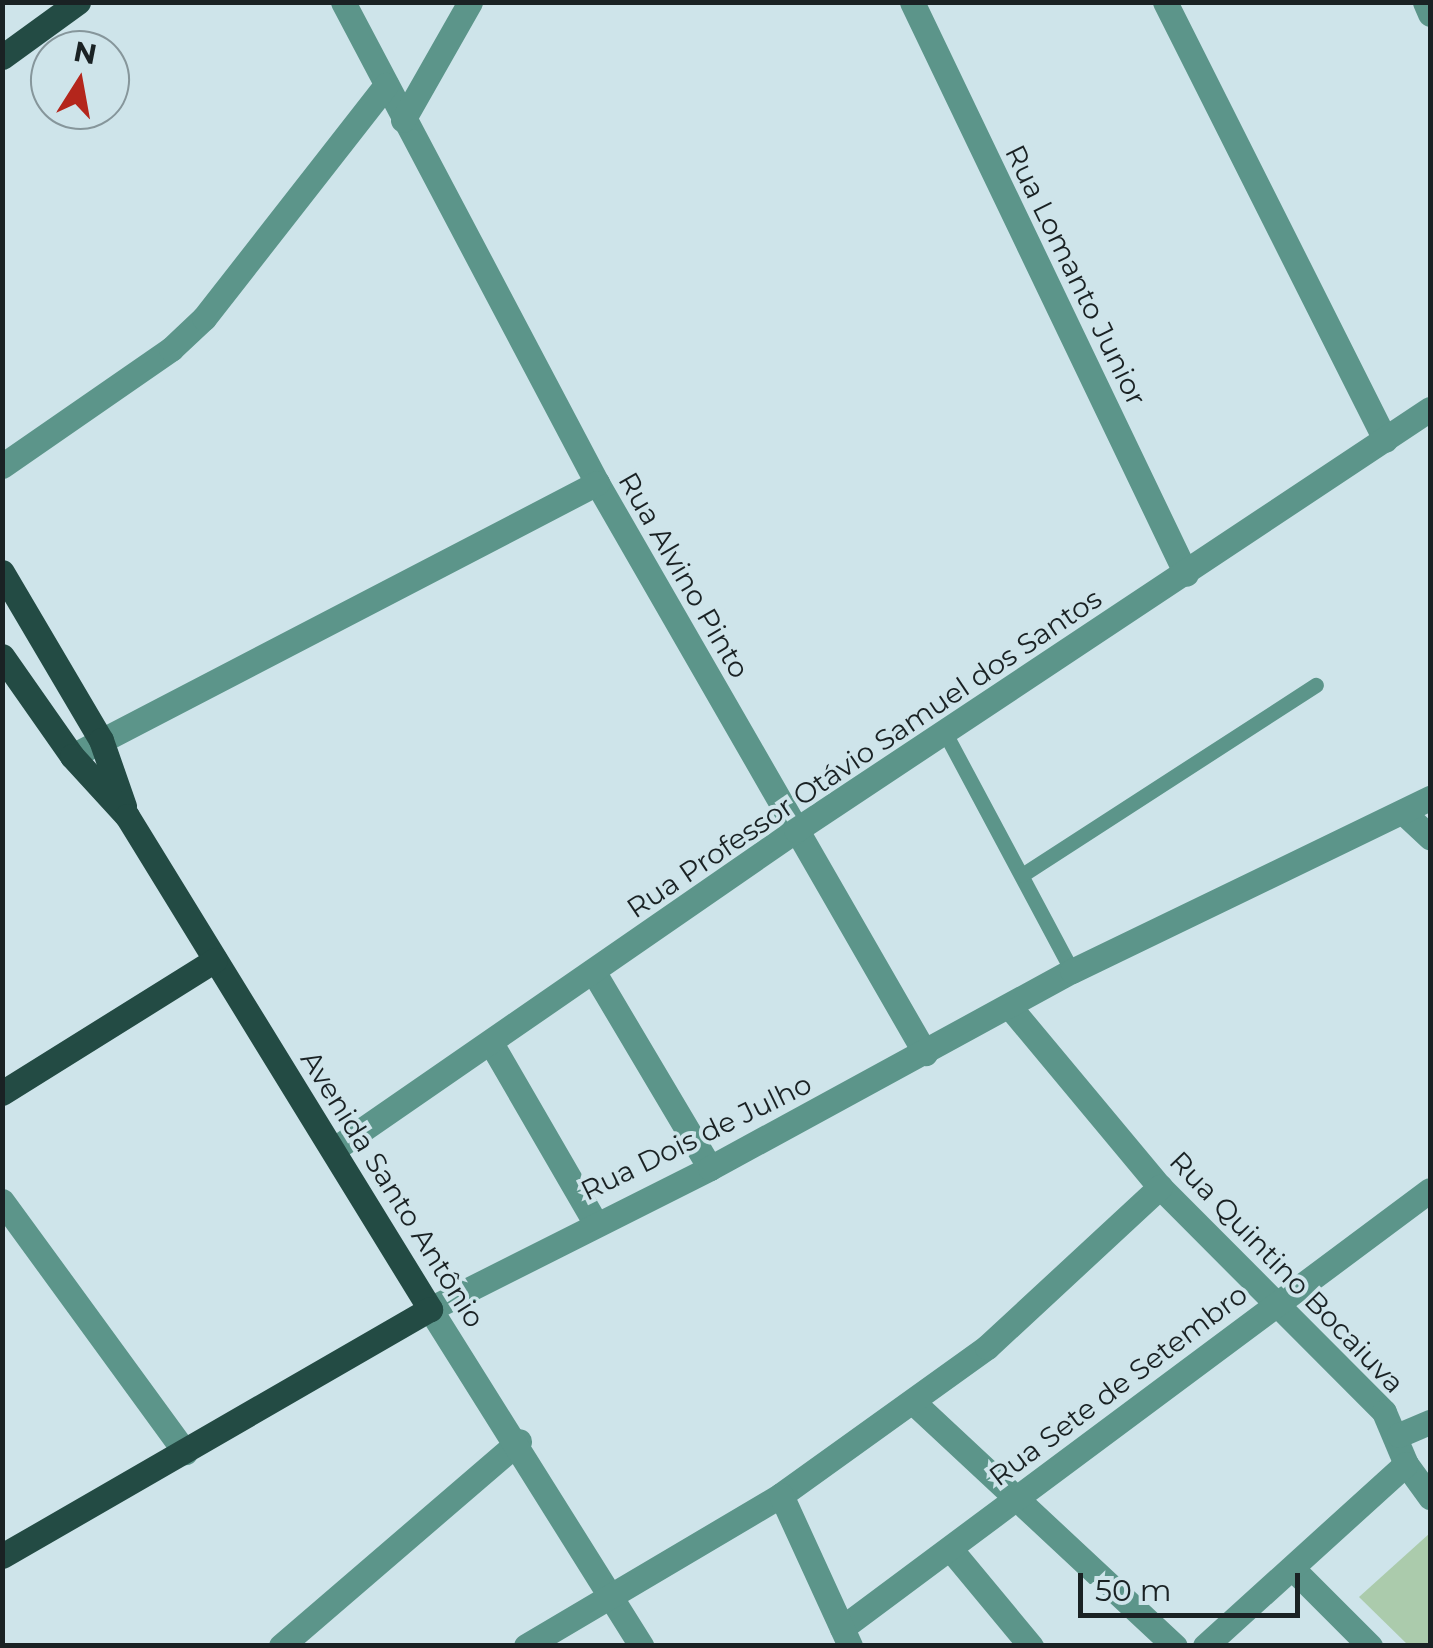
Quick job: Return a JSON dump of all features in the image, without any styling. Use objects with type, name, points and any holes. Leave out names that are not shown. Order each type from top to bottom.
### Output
[{"type":"main road","points":[[2,57],[78,2]]},
{"type":"main road","name":"Avenida Santo Antônio","points":[[2,572],[101,740],[127,816]]},
{"type":"main road","name":"Avenida Santo Antônio","points":[[2,656],[72,756],[127,816],[430,1308]]},
{"type":"main road","points":[[2,1093],[215,960]]},
{"type":"main road","name":"Rua Dois de Julho","points":[[2,1556],[430,1308]]},
{"type":"street","name":"Rua Alvino Pinto","points":[[343,2],[597,483],[925,1053]]},
{"type":"street","points":[[403,120],[470,2]]},
{"type":"street","name":"Rua Lomanto Junior","points":[[912,2],[1186,574]]},
{"type":"street","points":[[1165,2],[1385,440]]},
{"type":"street","points":[[1425,2],[1430,14]]},
{"type":"street","points":[[2,466],[171,350],[204,318],[386,85]]},
{"type":"street","name":"Rua Professor Otávio Samuel dos Santos","points":[[333,1150],[796,830],[1430,410]]},
{"type":"street","points":[[72,756],[597,483]]},
{"type":"street","name":"Rua Dois de Julho","points":[[430,1308],[594,1221],[710,1168],[1072,971],[1430,798]]},
{"type":"street","points":[[1403,812],[1430,837]]},
{"type":"street","points":[[594,970],[710,1168]]},
{"type":"street","name":"Rua Quintino Bocaiuva","points":[[1009,1006],[1160,1187],[1272,1305],[1356,1380],[1398,1436],[1406,1464],[1430,1498]]},
{"type":"street","points":[[491,1042],[594,1221]]},
{"type":"street","points":[[526,1646],[612,1590],[781,1495],[913,1402],[1033,1307],[1160,1187]]},
{"type":"street","name":"Rua Sete de Setembro","points":[[846,1637],[1014,1502],[1430,1190]]},
{"type":"street","points":[[2,1201],[185,1452]]},
{"type":"street","name":"Avenida Santo Antônio","points":[[430,1308],[519,1441],[612,1590],[641,1646]]},
{"type":"street","points":[[913,1402],[1014,1502],[1175,1646]]},
{"type":"street","points":[[1398,1436],[1430,1422]]},
{"type":"street","points":[[281,1646],[519,1441]]},
{"type":"street","points":[[1205,1646],[1406,1464]]},
{"type":"street","points":[[781,1495],[846,1637]]},
{"type":"street","points":[[952,1550],[1031,1646]]},
{"type":"street","points":[[1293,1569],[1370,1646]]},
{"type":"lane","points":[[1022,874],[1316,686]]},
{"type":"lane","points":[[945,734],[1072,971]]},
{"type":"green space","points":[[1430,1533],[1430,1645],[1408,1645],[1359,1597]]}]
